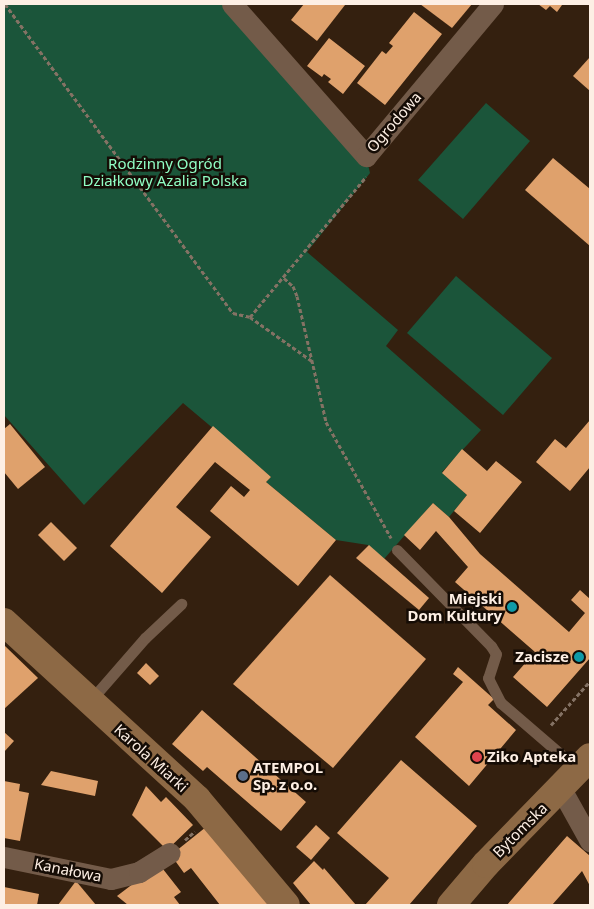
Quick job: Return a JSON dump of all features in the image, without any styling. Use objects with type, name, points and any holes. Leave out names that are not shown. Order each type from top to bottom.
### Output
[{"type":"street","name":"Ogrodowa","points":[[232,4],[366,156],[493,4]]},
{"type":"street","name":"Karola Miarki","points":[[4,622],[89,703],[197,799],[286,905]]},
{"type":"street","points":[[577,772],[590,841]]},
{"type":"street","name":"Bytomska","points":[[451,905],[486,864],[577,772]]},
{"type":"street","name":"Kanałowa","points":[[4,858],[112,879],[139,872],[170,853]]},
{"type":"lane","points":[[397,550],[496,654],[488,678],[501,703],[541,737],[577,772]]},
{"type":"lane","points":[[89,703],[146,638],[181,604]]},
{"type":"path","points":[[4,4],[233,312],[250,317],[312,360]]},
{"type":"path","points":[[250,317],[366,176],[366,156]]},
{"type":"path","points":[[284,278],[293,286],[297,296],[326,422],[381,516],[397,550]]},
{"type":"path","points":[[541,737],[590,681]]},
{"type":"path","points":[[170,853],[198,829]]},
{"type":"green space","name":"Rodzinny Ogród Działkowy Azalia Polska","points":[[4,4],[232,4],[366,156],[370,173],[307,252],[398,330],[386,346],[481,430],[442,472],[467,495],[449,517],[433,503],[384,559],[368,545],[336,540],[266,482],[271,477],[183,403],[84,505],[4,415]]},
{"type":"green space","points":[[486,103],[530,141],[463,219],[418,180]]},
{"type":"green space","points":[[456,276],[552,358],[503,415],[407,333]]},
{"type":"building","points":[[304,4],[345,5],[317,41],[291,20]]},
{"type":"building","points":[[420,4],[472,4],[452,28]]},
{"type":"building","points":[[538,4],[562,5],[557,12],[550,6],[546,10]]},
{"type":"building","points":[[414,12],[442,34],[385,105],[357,83],[382,51],[386,54],[393,46],[389,43]]},
{"type":"building","points":[[329,38],[365,66],[343,94],[328,82],[331,79],[324,74],[322,77],[307,66]]},
{"type":"building","points":[[590,57],[590,91],[573,76]]},
{"type":"building","points":[[553,158],[590,189],[590,246],[525,190]]},
{"type":"building","points":[[590,420],[590,467],[570,491],[536,462],[555,439],[566,448]]},
{"type":"building","points":[[10,424],[45,467],[18,489],[4,472],[4,429]]},
{"type":"building","points":[[213,426],[271,477],[266,482],[336,540],[298,586],[210,511],[231,486],[244,497],[250,490],[215,462],[176,507],[211,537],[162,593],[110,546]]},
{"type":"building","points":[[462,449],[487,471],[496,461],[522,482],[480,533],[454,511],[467,495],[442,473]]},
{"type":"building","points":[[433,503],[449,517],[480,554],[569,632],[585,613],[571,600],[580,590],[590,599],[590,658],[547,707],[513,677],[535,652],[455,582],[468,567],[436,531],[420,550],[404,535]]},
{"type":"building","points":[[51,522],[77,548],[64,561],[38,535]]},
{"type":"building","points":[[369,545],[429,598],[419,610],[356,558]]},
{"type":"building","points":[[330,575],[426,659],[333,768],[233,684]]},
{"type":"building","points":[[4,645],[38,678],[4,709]]},
{"type":"building","points":[[146,663],[159,676],[150,685],[137,673]]},
{"type":"building","points":[[458,667],[494,699],[488,705],[516,730],[469,786],[415,737],[463,682],[453,674]]},
{"type":"building","points":[[202,710],[306,802],[281,831],[207,767],[203,771],[172,744]]},
{"type":"building","points":[[4,732],[14,741],[4,752]]},
{"type":"building","points":[[401,760],[477,826],[409,905],[365,905],[389,878],[337,833]]},
{"type":"building","points":[[51,771],[98,781],[95,796],[41,785]]},
{"type":"building","points":[[4,781],[20,784],[19,791],[29,793],[20,841],[4,838]]},
{"type":"building","points":[[146,786],[161,802],[166,797],[193,825],[167,850],[132,815]]},
{"type":"building","points":[[316,825],[330,838],[311,860],[296,847]]},
{"type":"building","points":[[206,827],[270,905],[220,905],[191,868],[184,873],[171,855]]},
{"type":"building","points":[[567,836],[590,856],[590,886],[582,871],[552,905],[507,905]]},
{"type":"building","points":[[314,861],[323,870],[324,868],[356,905],[311,905],[293,883]]},
{"type":"building","points":[[159,864],[181,892],[174,897],[180,905],[128,905],[117,896]]},
{"type":"building","points":[[76,881],[96,905],[58,905]]},
{"type":"building","points":[[4,887],[39,894],[37,905],[4,905]]},
{"type":"place","name":"Miejski Dom Kultury","points":[[512,607]]},
{"type":"place","name":"Zacisze","points":[[579,657]]},
{"type":"place","name":"Ziko Apteka","points":[[477,757]]},
{"type":"place","name":"ATEMPOL Sp. z o.o.","points":[[243,776]]}]
